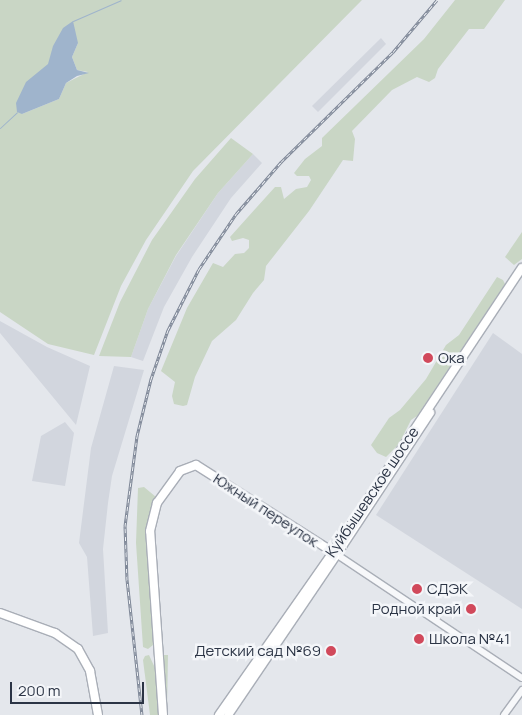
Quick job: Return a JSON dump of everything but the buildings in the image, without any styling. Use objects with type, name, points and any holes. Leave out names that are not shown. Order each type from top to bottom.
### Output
[{"type":"main road","name":"Куйбышевское шоссе","points":[[229,715],[522,268]]},
{"type":"main road","name":"Куйбышевское шоссе","points":[[219,715],[335,553],[522,277]]},
{"type":"main road","name":"Южный переулок","points":[[163,715],[150,551],[151,518],[157,503],[175,476],[187,467],[196,466],[335,553]]},
{"type":"main road","points":[[0,614],[55,633],[78,648],[87,662],[98,715]]},
{"type":"main road","points":[[68,640],[83,664],[94,715]]},
{"type":"street","points":[[335,553],[522,678]]},
{"type":"street","points":[[504,715],[522,690]]},
{"type":"shaded area","points":[[381,38],[386,44],[318,112],[312,106]]},
{"type":"shaded area","points":[[253,154],[262,163],[231,198],[192,257],[164,307],[143,361],[131,357],[148,309],[176,256],[218,193]]},
{"type":"shaded area","points":[[0,321],[47,347],[90,366],[76,425],[0,333]]},
{"type":"shaded area","points":[[493,333],[522,354],[522,609],[376,515]]},
{"type":"shaded area","points":[[114,366],[144,370],[112,476],[108,503],[103,549],[108,633],[93,636],[87,557],[79,543],[91,448]]},
{"type":"shaded area","points":[[65,422],[74,433],[65,486],[32,481],[41,436]]},
{"type":"green space","points":[[0,0],[362,0],[193,171],[146,240],[121,286],[94,355],[48,344],[0,312]],"holes":[[[78,43],[72,57],[77,70],[88,72],[66,83],[59,99],[22,114],[38,73]]]},
{"type":"green space","points":[[455,0],[505,0],[484,29],[469,29],[438,69],[435,78],[429,82],[417,77],[392,90],[352,131],[355,139],[353,161],[343,160],[309,211],[266,266],[264,280],[253,293],[236,320],[212,341],[195,377],[187,405],[174,404],[172,396],[175,382],[161,371],[187,308],[213,263],[223,267],[235,254],[244,253],[249,248],[249,240],[243,238],[232,241],[230,237],[275,187],[281,187],[284,199],[296,189],[307,187],[311,180],[309,176],[297,176],[294,173],[305,159],[322,146],[322,138],[424,39]]},
{"type":"green space","points":[[231,138],[253,154],[218,193],[176,255],[148,309],[131,357],[99,356],[120,302],[152,240],[195,179]]},
{"type":"green space","points":[[522,232],[522,259],[514,265],[505,257]]},
{"type":"green space","points":[[497,277],[503,280],[505,284],[417,416],[411,420],[399,444],[386,457],[377,453],[371,445],[389,418],[400,410],[426,379],[446,345],[459,335]]},
{"type":"green space","points":[[144,487],[156,497],[152,504],[145,531],[153,630],[153,645],[148,649],[143,647],[136,543],[138,488]]},
{"type":"green space","points":[[149,655],[155,668],[160,715],[150,715],[143,660],[145,656]]},
{"type":"green space","points":[[162,655],[168,655],[167,709],[166,707]]},
{"type":"water","points":[[73,21],[78,43],[72,57],[77,70],[89,73],[77,76],[66,83],[59,99],[22,114],[17,112],[16,103],[26,82],[48,64],[53,46],[63,28]]},
{"type":"waterway","points":[[73,21],[121,0]]},
{"type":"waterway","points":[[0,128],[17,112]]},
{"type":"railway","points":[[142,715],[127,580],[125,526],[137,436],[151,379],[168,330],[199,269],[236,214],[281,162],[393,52],[437,0]]},
{"type":"place","name":"Ока","points":[[428,358]]},
{"type":"place","name":"СДЭК","points":[[417,589]]},
{"type":"place","name":"Родной край","points":[[471,609]]},
{"type":"place","name":"Школа №41","points":[[419,639]]},
{"type":"place","name":"Детский сад №69","points":[[331,651]]}]
